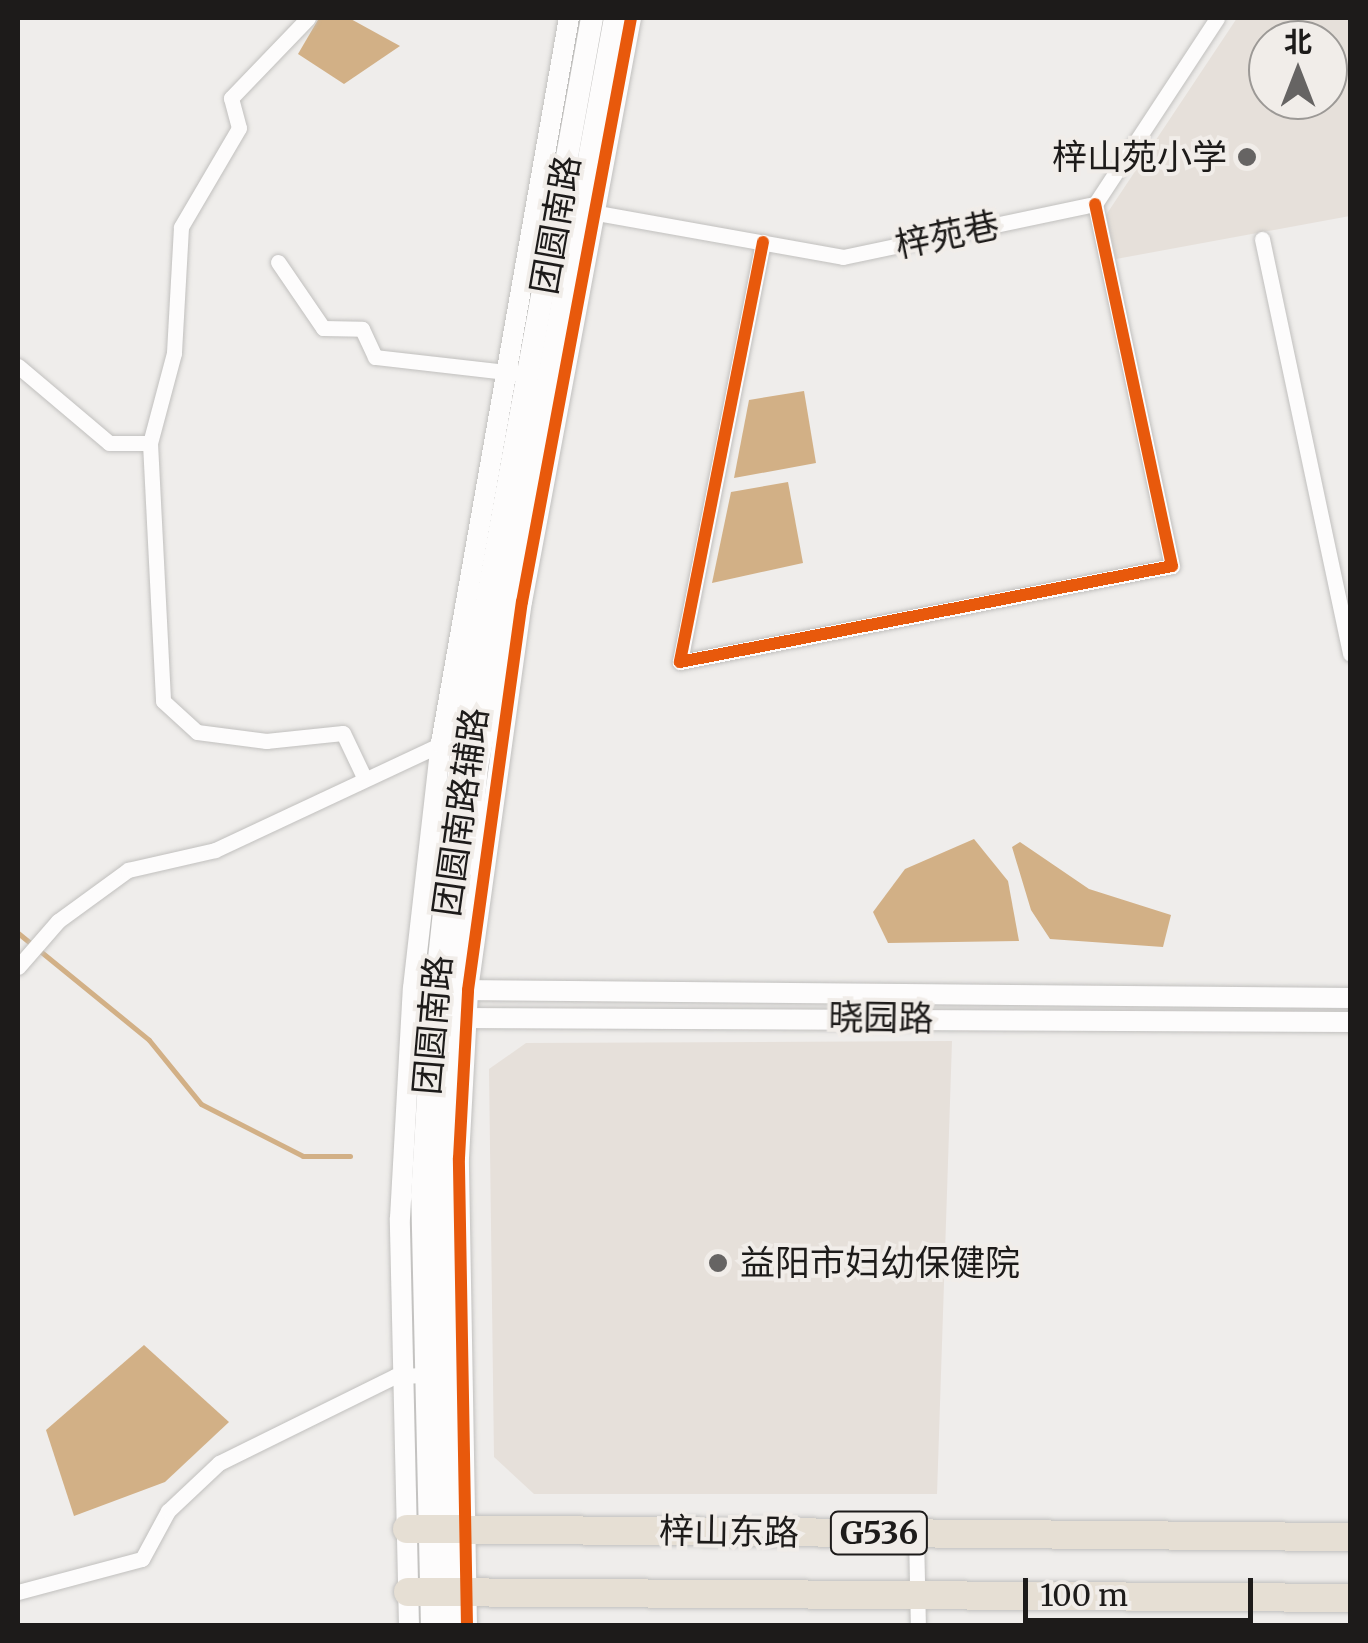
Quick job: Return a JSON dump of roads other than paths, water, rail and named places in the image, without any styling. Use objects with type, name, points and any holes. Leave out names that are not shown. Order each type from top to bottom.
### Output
[{"type":"highway","name":"梓山东路","points":[[439,1530],[1350,1538]]},
{"type":"highway","name":"梓山东路","points":[[439,1592],[1350,1598]]},
{"type":"main road","name":"团圆南路","points":[[439,1530],[416,1376],[422,1196],[443,989],[452,739],[530,374],[592,18]]},
{"type":"main road","name":"团圆南路","points":[[443,989],[478,767],[587,211],[615,18]]},
{"type":"main road","name":"团圆南路","points":[[432,1626],[439,1592],[441,1016]]},
{"type":"main road","points":[[443,1200],[459,1158]]},
{"type":"main road","name":"团圆南路","points":[[439,1592],[450,1626]]},
{"type":"street","points":[[308,18],[231,98],[239,128],[181,227],[176,336],[150,443],[163,701],[198,732],[266,741],[342,733],[363,774]]},
{"type":"street","name":"团圆南路辅路","points":[[452,739],[506,372],[569,18]]},
{"type":"street","points":[[587,211],[631,18]]},
{"type":"street","points":[[763,242],[680,662],[1172,566],[1095,204],[1217,18]]},
{"type":"street","name":"梓苑巷","points":[[587,211],[844,256],[1095,204]]},
{"type":"street","points":[[1262,239],[1350,654]]},
{"type":"street","points":[[278,262],[323,328],[362,329],[375,357],[530,374]]},
{"type":"street","points":[[18,366],[109,443],[150,443]]},
{"type":"street","points":[[18,967],[35,947],[128,870],[215,850],[363,774],[452,739]]},
{"type":"street","points":[[443,989],[441,1016],[459,1158],[439,1592],[468,1626]]},
{"type":"street","name":"晓园路","points":[[443,989],[1350,998]]},
{"type":"street","name":"晓园路","points":[[441,1016],[1350,1022]]},
{"type":"street","points":[[18,1592],[142,1559],[168,1511],[218,1463],[289,1423],[416,1376]]},
{"type":"street","points":[[916,1534],[918,1626]]},
{"type":"street","points":[[409,1626],[439,1592]]},
{"type":"waterway","points":[[18,933],[149,1040],[201,1104],[303,1156],[350,1156]]},
{"type":"place","name":"梓山苑小学","points":[[1247,157]]},
{"type":"place","name":"益阳市妇幼保健院","points":[[718,1263]]}]
